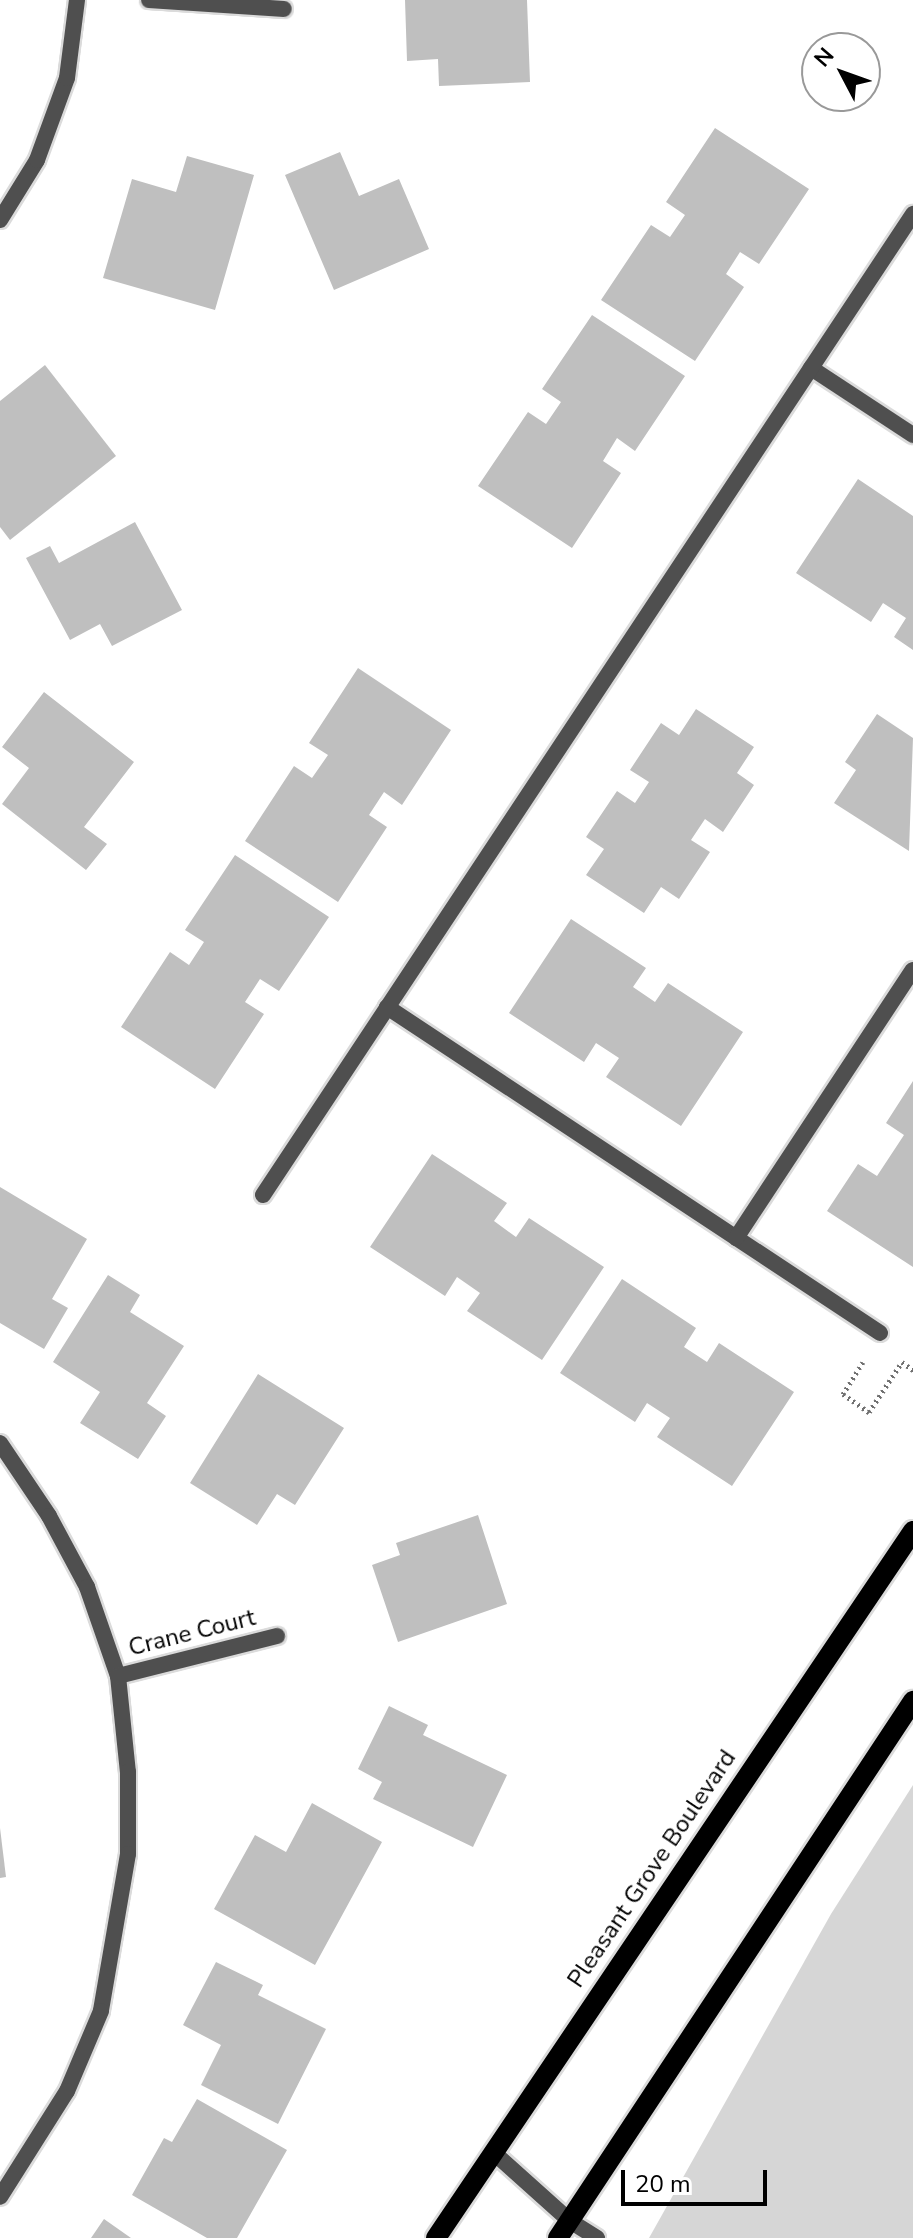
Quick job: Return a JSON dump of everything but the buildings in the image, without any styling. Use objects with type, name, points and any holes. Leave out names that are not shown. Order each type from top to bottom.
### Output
[{"type":"main road","name":"Pleasant Grove Boulevard","points":[[436,2238],[913,1531]]},
{"type":"main road","points":[[564,2229],[913,1701]]},
{"type":"street","points":[[0,220],[37,160],[67,78],[77,0]]},
{"type":"street","points":[[149,0],[284,9]]},
{"type":"street","points":[[263,1195],[913,214]]},
{"type":"street","points":[[811,368],[913,435]]},
{"type":"street","points":[[736,1238],[913,970]]},
{"type":"street","points":[[387,1007],[880,1333]]},
{"type":"street","points":[[0,1443],[49,1516],[87,1587],[118,1676],[128,1772],[128,1854],[104,1998],[67,2091],[0,2197]]},
{"type":"street","name":"Crane Court","points":[[118,1676],[277,1636]]},
{"type":"street","points":[[493,2152],[564,2229],[597,2238]]},
{"type":"path","points":[[880,1333],[843,1394],[869,1412],[902,1362],[913,1370]]},
{"type":"shaded area","points":[[913,1785],[913,2238],[649,2238],[831,1914]]}]
